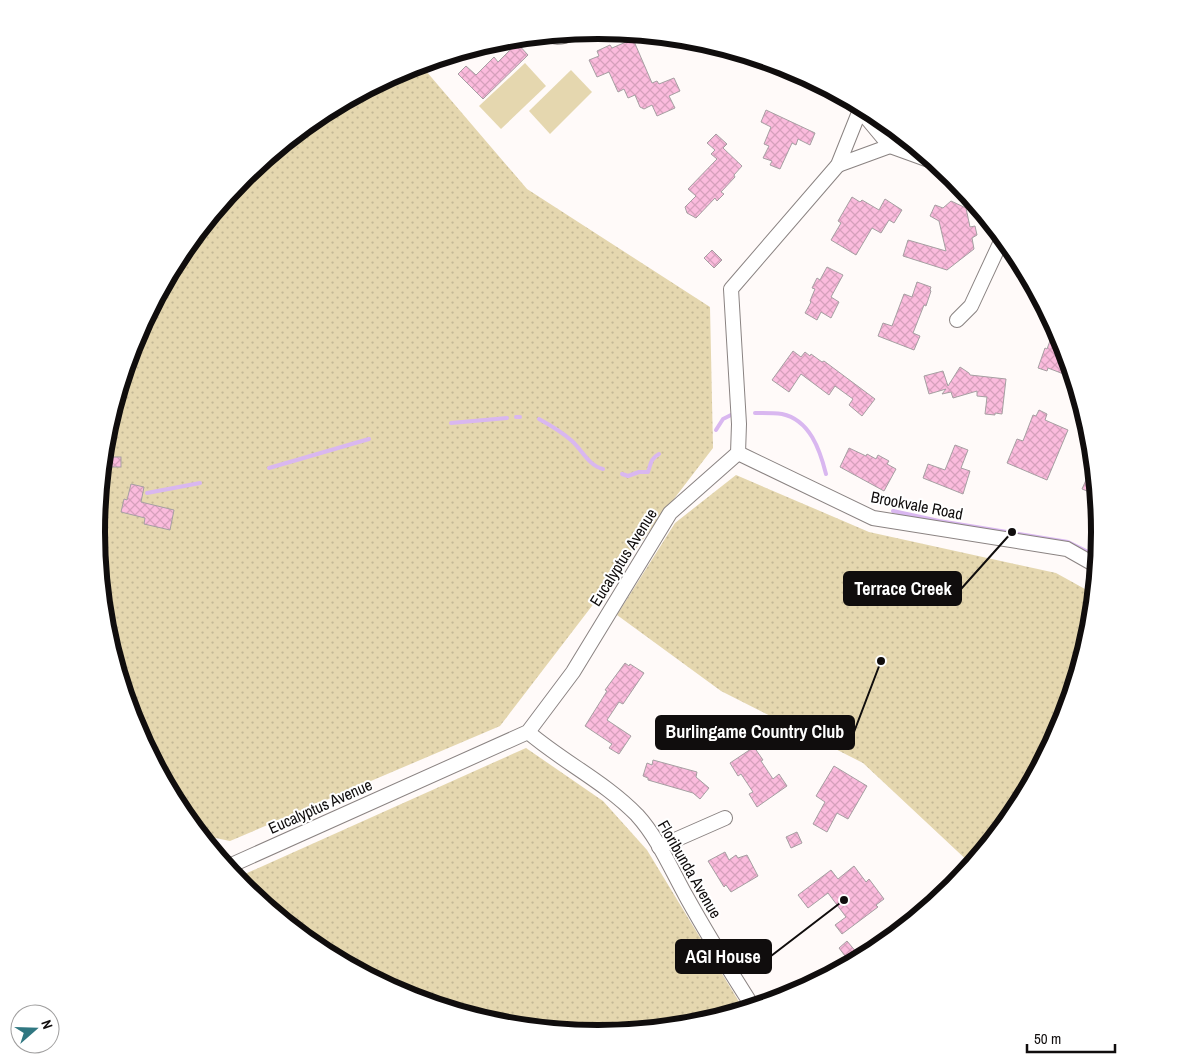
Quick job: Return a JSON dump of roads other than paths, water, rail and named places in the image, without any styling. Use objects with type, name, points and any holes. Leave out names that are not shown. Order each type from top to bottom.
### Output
[{"type":"street","points":[[738,453],[739,424],[730,289],[838,165],[858,113]]},
{"type":"street","points":[[869,120],[890,146],[918,156]]},
{"type":"street","points":[[838,165],[890,146]]},
{"type":"street","points":[[957,320],[971,306],[999,244]]},
{"type":"street","name":"Brookvale Road","points":[[738,453],[873,518],[1067,548],[1091,562]]},
{"type":"street","name":"Eucalyptus Avenue","points":[[234,864],[528,732],[573,672],[670,513],[738,453]]},
{"type":"street","name":"Floribunda Avenue","points":[[528,732],[547,748],[614,793],[638,816],[659,847],[715,948],[749,1001]]},
{"type":"street","points":[[659,847],[725,818]]},
{"type":"street","points":[[230,859],[240,861]]},
{"type":"waterway","points":[[755,413],[782,414],[792,417],[807,429],[821,455],[826,474]]},
{"type":"waterway","points":[[716,430],[723,419],[733,414]]},
{"type":"waterway","points":[[451,423],[507,418]]},
{"type":"waterway","points":[[539,419],[568,438],[594,465],[603,469]]},
{"type":"waterway","points":[[269,468],[369,439]]},
{"type":"waterway","points":[[622,474],[628,476],[639,472],[648,472],[652,460],[659,454]]},
{"type":"waterway","points":[[147,493],[200,483]]},
{"type":"waterway","points":[[893,511],[939,521],[1068,542],[1091,554]]},
{"type":"place","name":"Terrace Creek","points":[[1012,532]]},
{"type":"place","name":"Burlingame Country Club","points":[[881,661]]},
{"type":"place","name":"AGI House","points":[[844,900]]}]
